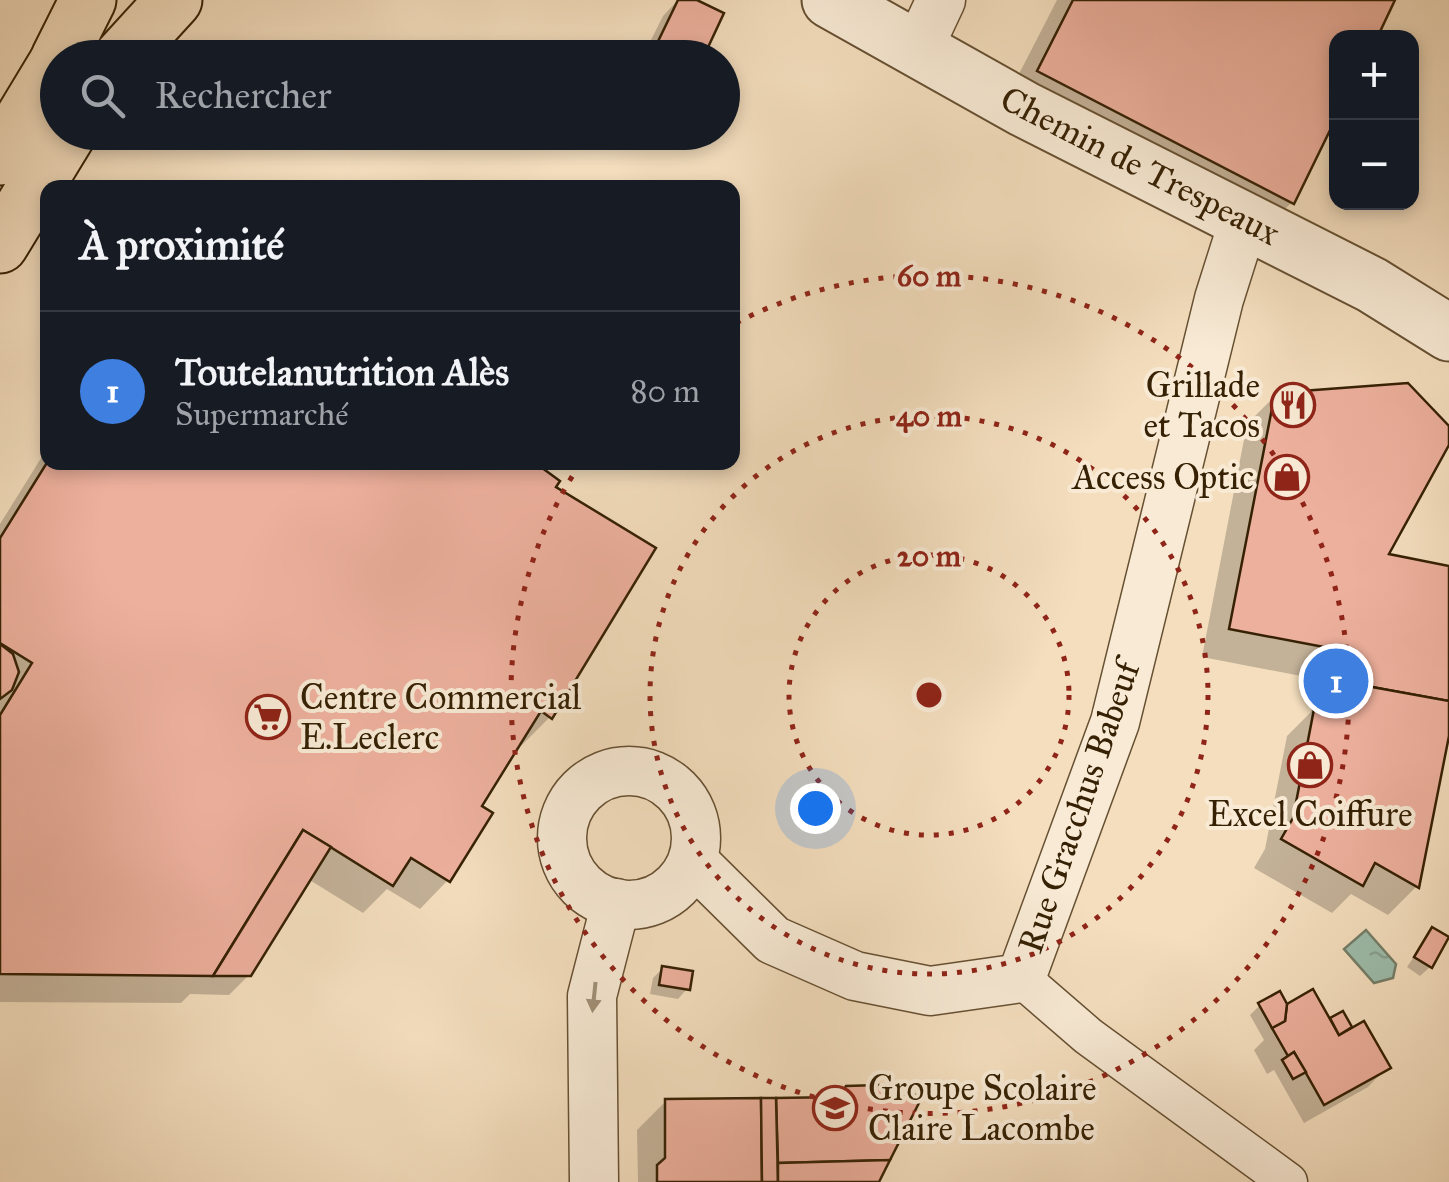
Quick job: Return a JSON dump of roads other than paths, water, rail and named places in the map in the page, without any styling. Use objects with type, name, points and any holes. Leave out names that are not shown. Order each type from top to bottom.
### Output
[{"type":"main road","points":[[68,40],[88,0]]},
{"type":"main road","points":[[137,40],[174,0]]},
{"type":"main road","points":[[0,157],[40,89]]},
{"type":"main road","points":[[0,245],[58,150]]},
{"type":"street","name":"Chemin de Trespeaux","points":[[830,0],[1024,109],[1372,285],[1449,333]]},
{"type":"street","points":[[918,49],[941,0]]},
{"type":"street","name":"Rue Gracchus Babeuf","points":[[693,861],[774,940],[855,976],[930,991],[1021,978],[1115,722],[1219,299],[1244,220]]},
{"type":"street","points":[[640,771],[667,782],[688,804],[697,832],[693,861],[680,884],[658,900],[631,906],[616,902],[599,899],[574,878],[562,848],[564,816],[582,789],[610,772],[640,771]]},
{"type":"street","points":[[594,1182],[592,996],[616,902]]},
{"type":"street","points":[[1021,978],[1088,1036],[1288,1182]]},
{"type":"water","points":[[1366,930],[1396,964],[1393,978],[1374,983],[1344,949]]},
{"type":"place","name":"Grillade et Tacos","points":[[1293,405]]},
{"type":"place","name":"Access Optic","points":[[1287,477]]},
{"type":"place","name":"Toutelanutrition Alès","points":[[1336,681]]},
{"type":"place","name":"Centre Commercial E.Leclerc","points":[[268,717]]},
{"type":"place","name":"Excel Coiffure","points":[[1310,765]]},
{"type":"place","name":"Groupe Scolaire Claire Lacombe","points":[[835,1108]]}]
